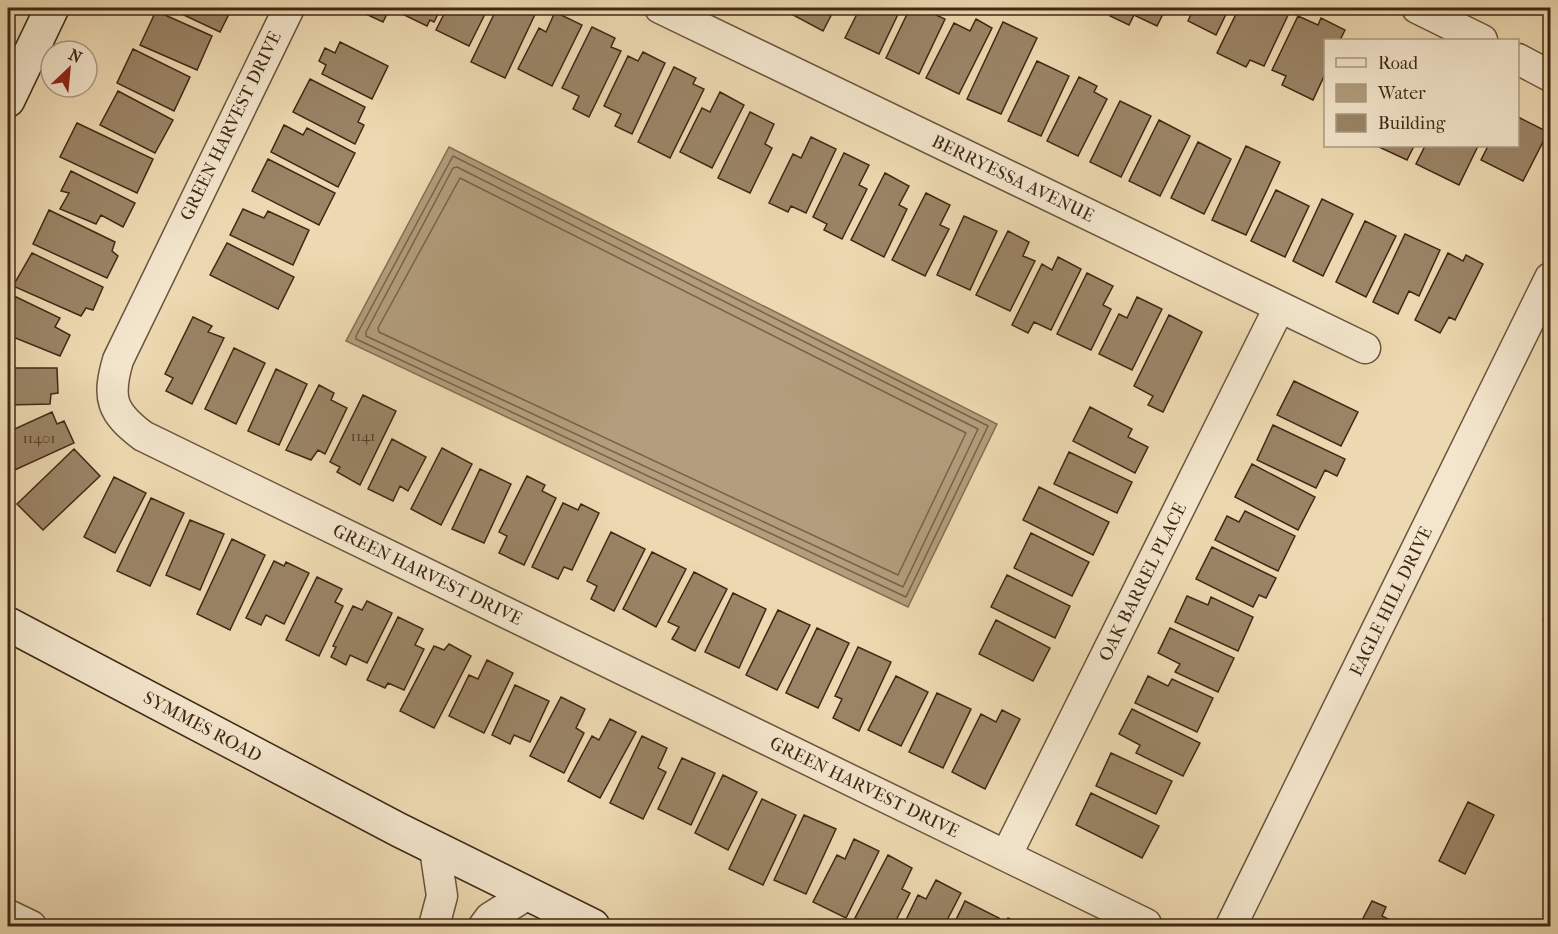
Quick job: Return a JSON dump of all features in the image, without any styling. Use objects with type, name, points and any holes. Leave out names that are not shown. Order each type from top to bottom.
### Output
[{"type":"street","points":[[8,100],[52,8]]},
{"type":"street","name":"GREEN HARVEST DRIVE","points":[[289,8],[118,360],[111,383],[113,404],[125,422],[142,436],[1007,854],[1146,924]]},
{"type":"street","name":"BERRYESSA AVENUE","points":[[660,8],[1365,348]]},
{"type":"street","points":[[1419,8],[1480,39]]},
{"type":"street","points":[[1519,60],[1551,76]]},
{"type":"street","name":"EAGLE HILL DRIVE","points":[[1231,927],[1551,278]]},
{"type":"street","name":"OAK BARREL PLACE","points":[[1007,854],[1280,308]]},
{"type":"street","name":"SYMMES ROAD","points":[[8,624],[435,849],[593,927]]},
{"type":"street","name":"SYMMES ROAD","points":[[8,645],[399,830]]},
{"type":"street","points":[[434,927],[442,896],[435,849]]},
{"type":"street","points":[[484,927],[490,918],[528,894]]},
{"type":"street","points":[[8,915],[31,927]]},
{"type":"water","points":[[449,147],[997,424],[908,607],[346,341]]},
{"type":"building","points":[[169,8],[232,8],[220,32]]},
{"type":"building","points":[[353,8],[390,8],[383,22]]},
{"type":"building","points":[[400,8],[441,8],[434,22],[430,20],[427,26],[398,12]]},
{"type":"building","points":[[447,8],[488,8],[469,46],[436,30]]},
{"type":"building","points":[[497,8],[538,8],[505,78],[471,62]]},
{"type":"building","points":[[796,8],[835,8],[823,31],[793,15]]},
{"type":"building","points":[[860,8],[901,8],[879,54],[845,38]]},
{"type":"building","points":[[910,8],[921,8],[945,19],[919,74],[886,58]]},
{"type":"building","points":[[1114,8],[1166,8],[1157,26],[1134,15],[1129,25],[1110,16]]},
{"type":"building","points":[[1183,8],[1229,8],[1216,35],[1188,21],[1192,12]]},
{"type":"building","points":[[1239,8],[1282,8],[1290,11],[1264,66],[1250,60],[1246,67],[1217,53]]},
{"type":"building","points":[[1530,8],[1550,8],[1550,18]]},
{"type":"building","points":[[156,11],[212,36],[197,70],[140,45]]},
{"type":"building","points":[[555,12],[582,25],[552,86],[518,69],[539,28],[546,32]]},
{"type":"building","points":[[1298,16],[1318,25],[1321,18],[1345,30],[1340,39],[1324,39],[1324,76],[1313,100],[1282,85],[1286,76],[1272,70]]},
{"type":"building","points":[[976,19],[992,28],[959,94],[926,78],[954,23],[970,31]]},
{"type":"building","points":[[1003,22],[1037,38],[1001,114],[967,99]]},
{"type":"building","points":[[592,27],[615,38],[611,47],[621,51],[589,117],[573,109],[579,96],[562,88]]},
{"type":"building","points":[[340,42],[388,66],[372,99],[322,74],[326,65],[319,61],[325,48],[335,53]]},
{"type":"building","points":[[133,49],[190,77],[174,111],[117,83]]},
{"type":"building","points":[[643,52],[665,63],[632,134],[615,126],[621,114],[604,106],[628,56],[638,61]]},
{"type":"building","points":[[1037,61],[1069,76],[1041,136],[1008,121]]},
{"type":"building","points":[[674,67],[696,78],[693,84],[704,89],[670,158],[638,142]]},
{"type":"building","points":[[1079,77],[1097,86],[1094,92],[1107,99],[1078,156],[1047,141]]},
{"type":"building","points":[[310,79],[365,107],[358,122],[364,125],[355,144],[293,112]]},
{"type":"building","points":[[118,91],[173,120],[155,153],[100,125]]},
{"type":"building","points":[[720,92],[744,105],[712,168],[680,152],[702,108],[710,112]]},
{"type":"building","points":[[1120,101],[1151,116],[1121,177],[1090,162]]},
{"type":"building","points":[[750,112],[774,124],[765,144],[772,148],[750,193],[718,178]]},
{"type":"building","points":[[1519,118],[1548,132],[1523,181],[1481,160],[1488,147],[1519,147]]},
{"type":"building","points":[[1159,120],[1190,136],[1160,196],[1129,181]]},
{"type":"building","points":[[77,123],[153,159],[137,193],[60,157]]},
{"type":"building","points":[[284,125],[303,135],[307,128],[355,153],[338,187],[271,152]]},
{"type":"building","points":[[811,137],[836,149],[806,213],[791,206],[788,212],[769,203],[793,154],[801,158]]},
{"type":"building","points":[[1198,142],[1231,159],[1204,214],[1171,198]]},
{"type":"building","points":[[1246,146],[1280,162],[1246,235],[1212,220]]},
{"type":"building","points":[[1379,147],[1414,147],[1407,160]]},
{"type":"building","points":[[1424,147],[1478,147],[1459,185],[1416,164]]},
{"type":"building","points":[[844,153],[869,165],[859,185],[867,189],[842,239],[824,230],[827,224],[813,217]]},
{"type":"building","points":[[268,159],[335,193],[319,225],[252,191]]},
{"type":"building","points":[[71,171],[135,203],[123,227],[101,215],[96,224],[60,209],[69,193],[61,191]]},
{"type":"building","points":[[885,173],[909,186],[899,205],[907,209],[884,257],[851,240]]},
{"type":"building","points":[[1276,190],[1309,206],[1285,257],[1251,241]]},
{"type":"building","points":[[926,193],[950,205],[940,225],[949,229],[925,276],[892,260]]},
{"type":"building","points":[[1322,199],[1353,214],[1323,276],[1293,261]]},
{"type":"building","points":[[243,209],[264,218],[268,211],[309,230],[293,265],[230,235]]},
{"type":"building","points":[[49,210],[115,242],[112,251],[118,256],[107,278],[33,244]]},
{"type":"building","points":[[964,216],[997,231],[970,290],[937,275]]},
{"type":"building","points":[[1365,221],[1396,236],[1366,297],[1336,282]]},
{"type":"building","points":[[1008,231],[1029,242],[1023,256],[1035,261],[1010,311],[976,295]]},
{"type":"building","points":[[1405,234],[1440,250],[1419,296],[1409,291],[1398,314],[1373,302]]},
{"type":"building","points":[[227,243],[294,277],[278,309],[210,275]]},
{"type":"building","points":[[32,253],[103,287],[93,310],[86,308],[81,316],[13,286]]},
{"type":"building","points":[[1448,253],[1463,261],[1466,255],[1483,264],[1455,320],[1449,317],[1440,333],[1415,320]]},
{"type":"building","points":[[1058,257],[1081,269],[1051,330],[1034,322],[1028,333],[1012,325],[1042,264],[1052,270]]},
{"type":"building","points":[[1087,273],[1113,286],[1103,305],[1111,309],[1091,350],[1057,334]]},
{"type":"building","points":[[12,295],[60,318],[55,327],[70,335],[60,356],[8,335],[8,304]]},
{"type":"building","points":[[1137,297],[1162,309],[1132,370],[1099,354],[1119,314],[1127,318]]},
{"type":"building","points":[[1169,315],[1202,332],[1163,412],[1148,405],[1153,396],[1134,386]]},
{"type":"building","points":[[193,317],[212,326],[208,332],[224,338],[192,404],[166,391],[173,378],[165,374]]},
{"type":"building","points":[[234,348],[265,363],[236,424],[205,409]]},
{"type":"building","points":[[8,368],[57,368],[58,393],[51,394],[50,404],[8,405]]},
{"type":"building","points":[[276,369],[307,384],[279,445],[248,431]]},
{"type":"building","points":[[1294,381],[1358,412],[1341,446],[1277,415]]},
{"type":"building","points":[[319,385],[334,393],[331,400],[347,408],[325,454],[318,450],[311,460],[286,450]]},
{"type":"building","points":[[363,395],[396,411],[360,485],[337,472],[340,467],[330,462]]},
{"type":"building","points":[[1090,407],[1132,429],[1128,437],[1148,447],[1135,473],[1073,441]]},
{"type":"building","points":[[52,412],[57,424],[64,421],[74,443],[8,473],[8,432]]},
{"type":"building","points":[[1273,425],[1345,459],[1337,476],[1325,470],[1316,488],[1257,460]]},
{"type":"building","points":[[392,439],[426,457],[408,491],[400,486],[393,501],[368,489]]},
{"type":"building","points":[[442,448],[472,464],[441,525],[411,509]]},
{"type":"building","points":[[74,449],[100,476],[43,530],[17,504]]},
{"type":"building","points":[[1069,452],[1132,482],[1117,513],[1054,484]]},
{"type":"building","points":[[1252,464],[1315,497],[1298,530],[1235,497]]},
{"type":"building","points":[[480,469],[511,484],[484,543],[452,529]]},
{"type":"building","points":[[527,476],[545,485],[542,491],[556,498],[524,565],[499,553],[507,536],[499,532]]},
{"type":"building","points":[[114,477],[146,493],[115,553],[84,537]]},
{"type":"building","points":[[1039,487],[1109,522],[1093,555],[1023,520]]},
{"type":"building","points":[[151,498],[184,513],[150,586],[117,571]]},
{"type":"building","points":[[563,503],[578,510],[581,504],[599,513],[572,570],[564,567],[558,579],[532,567]]},
{"type":"building","points":[[1245,511],[1295,536],[1278,571],[1215,540],[1227,516],[1239,522]]},
{"type":"building","points":[[190,520],[224,534],[200,590],[166,575]]},
{"type":"building","points":[[611,532],[645,549],[614,611],[591,599],[597,586],[587,581]]},
{"type":"building","points":[[1031,533],[1089,562],[1072,596],[1014,568]]},
{"type":"building","points":[[232,539],[265,555],[230,630],[197,614]]},
{"type":"building","points":[[1212,547],[1276,578],[1266,598],[1259,595],[1253,607],[1196,579]]},
{"type":"building","points":[[652,552],[686,569],[656,627],[623,609]]},
{"type":"building","points":[[274,561],[284,566],[286,562],[309,573],[284,624],[266,615],[261,625],[246,618]]},
{"type":"building","points":[[694,572],[727,589],[695,651],[672,639],[679,627],[668,622]]},
{"type":"building","points":[[1007,575],[1070,606],[1055,638],[991,607]]},
{"type":"building","points":[[317,577],[342,589],[335,602],[343,606],[319,656],[286,640]]},
{"type":"building","points":[[733,593],[766,609],[739,668],[705,652]]},
{"type":"building","points":[[1187,596],[1208,605],[1211,597],[1253,617],[1238,651],[1175,622]]},
{"type":"building","points":[[1550,596],[1550,623],[1543,621]]},
{"type":"building","points":[[367,601],[392,613],[367,663],[350,655],[346,665],[331,657],[336,647],[333,646],[353,606],[362,610]]},
{"type":"building","points":[[778,610],[810,625],[777,690],[746,675]]},
{"type":"building","points":[[398,617],[423,629],[415,645],[424,649],[404,690],[388,683],[385,688],[367,680]]},
{"type":"building","points":[[996,620],[1050,648],[1033,681],[979,654]]},
{"type":"building","points":[[817,628],[849,643],[818,708],[786,693]]},
{"type":"building","points":[[1170,628],[1234,658],[1218,692],[1175,672],[1180,664],[1158,653]]},
{"type":"building","points":[[449,644],[471,656],[434,728],[400,711],[434,646],[444,650]]},
{"type":"building","points":[[858,647],[891,662],[859,731],[833,718],[842,699],[835,696]]},
{"type":"building","points":[[487,660],[513,673],[484,733],[449,716],[469,675],[478,679]]},
{"type":"building","points":[[896,676],[928,692],[901,746],[868,730]]},
{"type":"building","points":[[1148,676],[1168,686],[1172,679],[1213,698],[1197,732],[1135,703]]},
{"type":"building","points":[[515,685],[549,701],[530,742],[514,735],[510,744],[492,735]]},
{"type":"building","points":[[937,693],[971,709],[943,768],[909,752]]},
{"type":"building","points":[[561,697],[585,709],[576,728],[584,733],[564,773],[530,756]]},
{"type":"building","points":[[1132,709],[1200,743],[1183,776],[1136,753],[1140,745],[1119,734]]},
{"type":"building","points":[[1002,710],[1020,719],[985,789],[952,772],[981,714],[996,722]]},
{"type":"building","points":[[610,719],[636,732],[600,798],[568,781],[592,736],[599,740]]},
{"type":"building","points":[[642,736],[667,748],[658,768],[666,772],[643,819],[610,803]]},
{"type":"building","points":[[1111,753],[1172,781],[1156,814],[1096,786]]},
{"type":"building","points":[[682,758],[715,773],[691,825],[658,809]]},
{"type":"building","points":[[723,775],[757,792],[728,850],[695,833]]},
{"type":"building","points":[[1091,793],[1159,826],[1142,858],[1076,825]]},
{"type":"building","points":[[762,799],[796,815],[763,885],[729,869]]},
{"type":"building","points":[[1468,802],[1494,815],[1465,874],[1439,861]]},
{"type":"building","points":[[804,815],[836,829],[806,894],[774,880]]},
{"type":"building","points":[[854,839],[879,851],[846,918],[813,902],[837,855],[845,859]]},
{"type":"building","points":[[888,855],[912,868],[902,889],[910,893],[893,926],[872,926],[855,918]]},
{"type":"building","points":[[936,880],[961,893],[944,926],[903,926],[918,895],[926,899]]},
{"type":"building","points":[[965,901],[999,918],[995,926],[953,926]]},
{"type":"building","points":[[1372,901],[1386,907],[1382,916],[1392,921],[1389,926],[1359,926]]},
{"type":"building","points":[[1008,918],[1025,926],[1004,926]]}]
